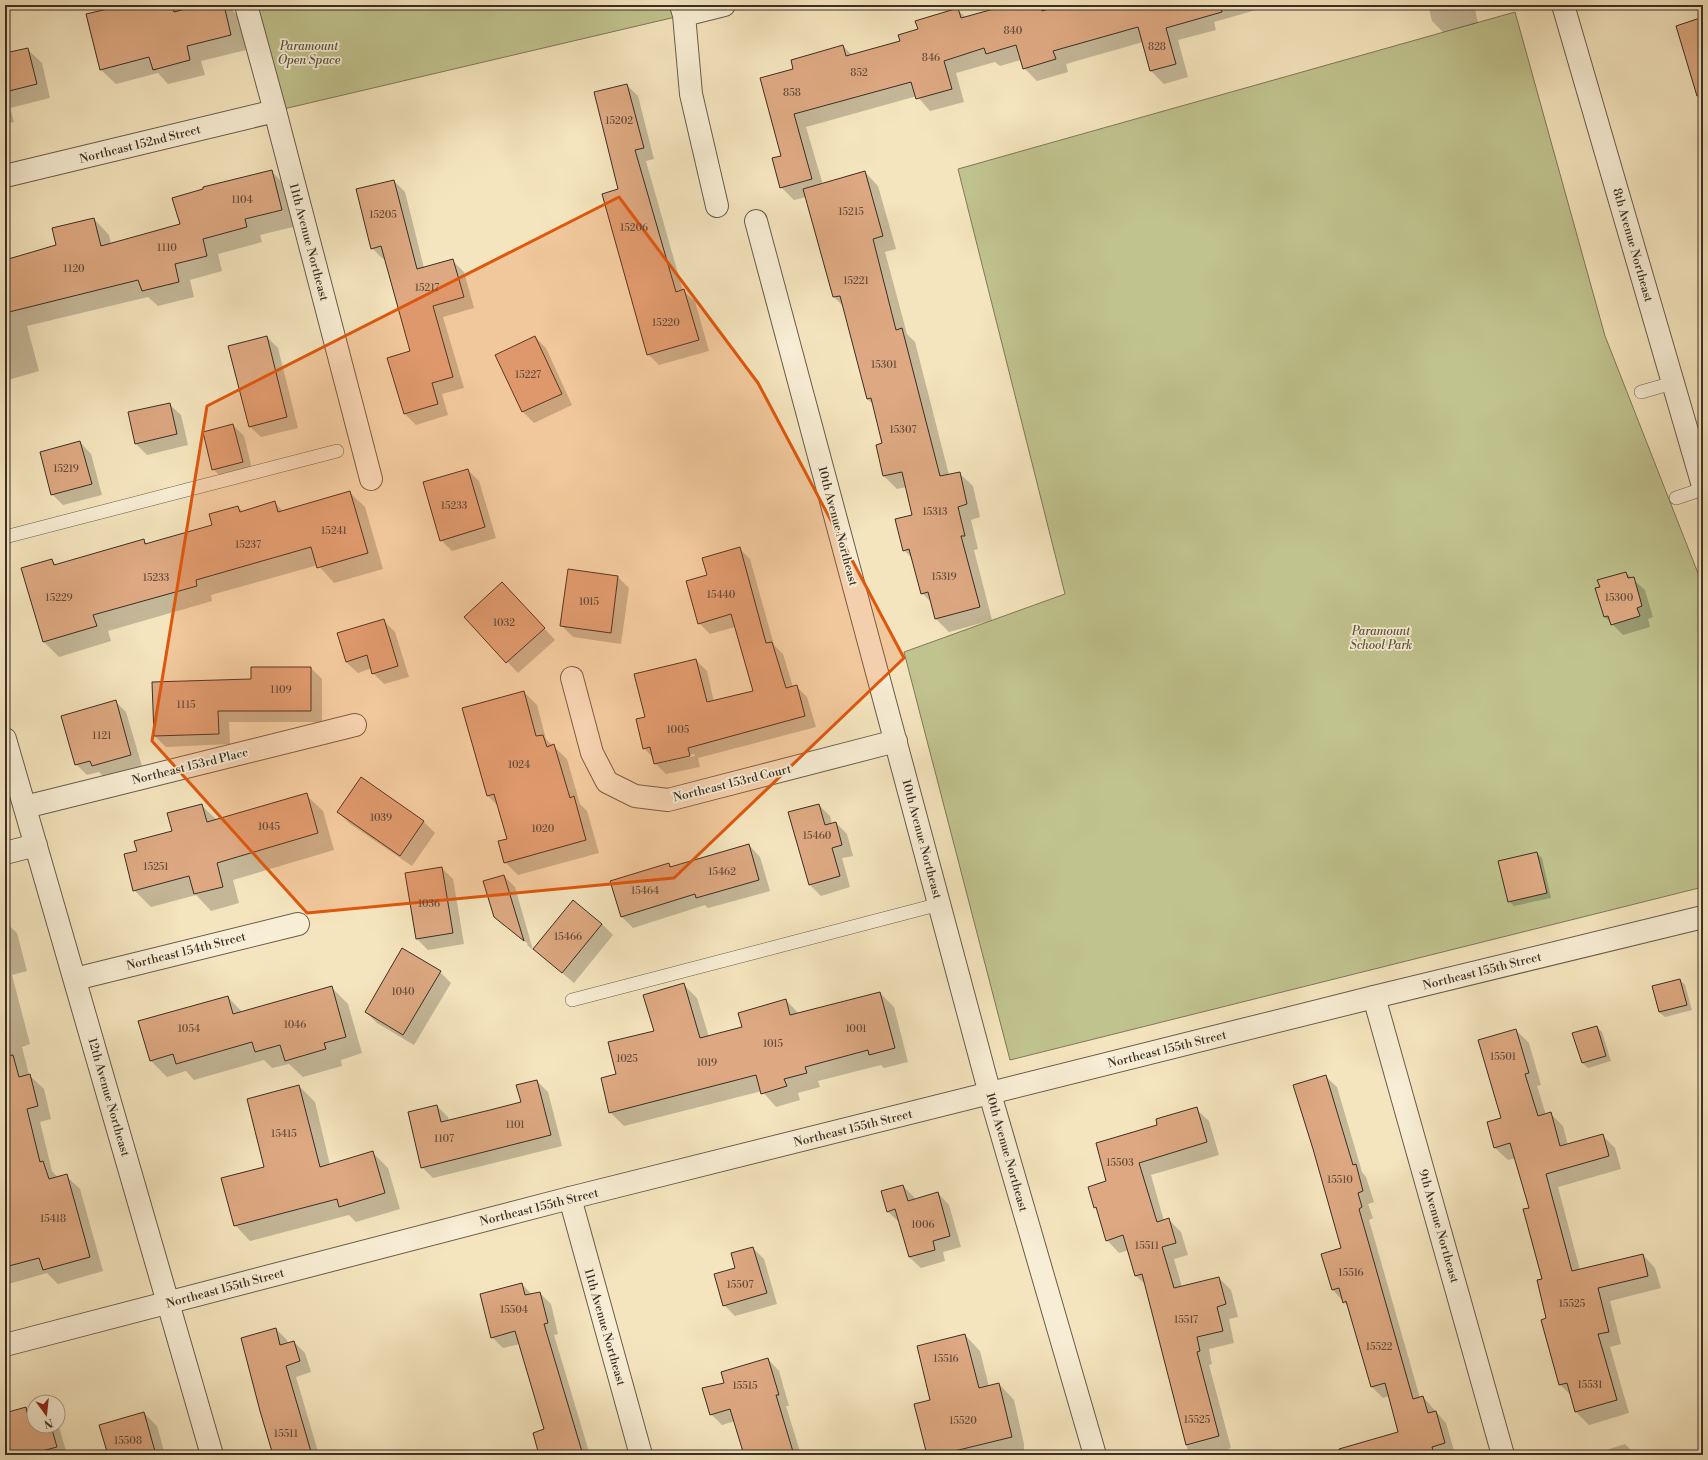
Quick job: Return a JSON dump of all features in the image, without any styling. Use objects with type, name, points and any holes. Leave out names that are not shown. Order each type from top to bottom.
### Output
[{"type":"street","name":"11th Avenue Northeast","points":[[246,5],[371,479]]},
{"type":"street","points":[[717,206],[691,94],[682,10],[724,5]]},
{"type":"street","name":"8th Avenue Northeast","points":[[1563,5],[1703,486]]},
{"type":"street","name":"Northeast 152nd Street","points":[[5,176],[275,111]]},
{"type":"street","name":"10th Avenue Northeast","points":[[756,221],[990,1094],[1095,1455]]},
{"type":"street","name":"Northeast 153rd Court","points":[[572,678],[592,753],[607,782],[635,796],[668,800],[896,742]]},
{"type":"street","name":"Northeast 153rd Place","points":[[25,807],[355,724]]},
{"type":"street","name":"12th Avenue Northeast","points":[[5,739],[212,1455]]},
{"type":"street","points":[[5,853],[36,845]]},
{"type":"street","name":"Northeast 155th Street","points":[[5,1345],[168,1304],[570,1198],[1374,997],[1703,917]]},
{"type":"street","name":"Northeast 154th Street","points":[[75,979],[298,924]]},
{"type":"street","name":"9th Avenue Northeast","points":[[1374,997],[1503,1455]]},
{"type":"street","name":"11th Avenue Northeast","points":[[570,1198],[641,1455]]},
{"type":"lane","points":[[1641,392],[1673,383]]},
{"type":"lane","points":[[5,537],[338,452]]},
{"type":"lane","points":[[1676,498],[1703,489]]},
{"type":"lane","points":[[572,1000],[940,904]]},
{"type":"highlighted area","points":[[619,197],[758,383],[904,658],[674,878],[307,913],[152,741],[207,406]]},
{"type":"green space","name":"Paramount Open Space","points":[[246,5],[681,5],[684,15],[275,111]]},
{"type":"green space","name":"Paramount School Park","points":[[1515,12],[1605,336],[1703,586],[1703,887],[1010,1060],[904,652],[1065,594],[958,169]]},
{"type":"building","points":[[125,5],[172,5],[174,12],[200,5],[224,5],[231,35],[187,46],[190,60],[153,70],[149,57],[100,70],[86,14]]},
{"type":"building","points":[[1008,5],[1040,5],[1042,11],[1064,5],[1221,5],[1222,12],[1166,28],[1176,64],[1150,71],[1138,27],[1053,51],[1056,59],[1023,69],[1016,45],[986,54],[984,48],[944,61],[952,89],[916,99],[911,82],[794,114],[812,179],[780,188],[772,158],[781,156],[760,78],[793,69],[791,60],[843,45],[846,56],[900,41],[898,35],[918,29],[915,21],[958,8],[961,18]]},
{"type":"building","points":[[1703,17],[1703,96],[1697,96],[1676,26]]},
{"type":"building","points":[[28,48],[37,84],[5,92],[5,53]]},
{"type":"building","points":[[627,84],[644,148],[635,150],[676,292],[684,289],[699,340],[647,355],[602,194],[618,189],[594,92]]},
{"type":"building","points":[[272,170],[282,210],[245,219],[247,227],[203,239],[207,256],[175,264],[179,282],[142,291],[138,280],[5,313],[5,260],[56,245],[52,228],[94,218],[101,246],[180,224],[172,198],[203,189],[203,187]]},
{"type":"building","points":[[865,171],[883,236],[873,239],[896,330],[902,328],[940,476],[960,472],[967,504],[958,507],[965,536],[961,536],[980,607],[935,619],[928,592],[921,594],[909,549],[903,551],[895,519],[912,515],[902,472],[883,476],[876,445],[882,443],[871,398],[867,399],[840,296],[833,297],[803,189]]},
{"type":"building","points":[[394,180],[417,269],[453,259],[464,297],[433,306],[453,377],[432,383],[438,404],[404,414],[387,358],[410,351],[381,246],[371,249],[356,189]]},
{"type":"building","points":[[267,336],[287,417],[249,427],[228,346]]},
{"type":"building","points":[[535,336],[562,394],[522,412],[495,355]]},
{"type":"building","points":[[170,403],[177,434],[135,444],[128,412]]},
{"type":"building","points":[[233,424],[243,462],[212,470],[203,432]]},
{"type":"building","points":[[80,441],[92,484],[51,495],[40,452]]},
{"type":"building","points":[[468,469],[485,527],[440,541],[423,482]]},
{"type":"building","points":[[350,491],[368,553],[317,568],[311,547],[196,580],[197,586],[93,615],[97,626],[43,642],[21,568],[52,559],[54,565],[144,539],[145,544],[212,525],[209,514],[238,506],[240,512],[275,501],[278,512]]},
{"type":"building","points":[[740,547],[766,643],[772,642],[786,688],[797,685],[805,716],[688,748],[690,756],[654,764],[650,747],[643,749],[636,719],[645,717],[634,674],[696,659],[707,702],[753,691],[731,614],[698,624],[686,581],[707,575],[702,558]]},
{"type":"building","points":[[568,569],[618,576],[611,633],[560,626]]},
{"type":"building","points":[[1626,572],[1628,578],[1634,577],[1642,606],[1637,608],[1640,616],[1611,625],[1608,616],[1604,617],[1595,588],[1600,587],[1597,580]]},
{"type":"building","points":[[502,582],[545,628],[506,663],[464,617]]},
{"type":"building","points":[[384,619],[398,666],[372,674],[367,655],[346,662],[337,633]]},
{"type":"building","points":[[251,667],[311,667],[311,711],[218,711],[219,734],[154,736],[152,682],[251,679]]},
{"type":"building","points":[[524,691],[536,736],[543,735],[547,747],[554,744],[570,798],[574,796],[586,840],[504,863],[498,841],[507,839],[494,794],[487,796],[462,708]]},
{"type":"building","points":[[116,700],[131,755],[92,766],[90,761],[75,765],[61,716]]},
{"type":"building","points":[[361,777],[424,821],[400,856],[337,812]]},
{"type":"building","points":[[307,793],[318,833],[217,863],[223,887],[194,894],[189,876],[133,891],[124,854],[137,851],[134,841],[172,831],[167,813],[202,804],[207,822]]},
{"type":"building","points":[[819,804],[825,825],[836,822],[842,845],[832,848],[840,876],[809,885],[788,812]]},
{"type":"building","points":[[749,844],[759,880],[696,898],[695,894],[621,917],[610,881],[669,863],[670,867]]},
{"type":"building","points":[[1537,852],[1547,893],[1508,902],[1498,861]]},
{"type":"building","points":[[442,867],[453,933],[416,939],[405,873]]},
{"type":"building","points":[[504,875],[524,941],[494,917],[483,881]]},
{"type":"building","points":[[573,900],[602,924],[562,973],[533,949]]},
{"type":"building","points":[[402,948],[441,971],[403,1035],[365,1012]]},
{"type":"building","points":[[1680,979],[1687,1005],[1659,1012],[1652,986]]},
{"type":"building","points":[[684,983],[700,1038],[742,1027],[738,1013],[786,999],[790,1015],[880,992],[895,1048],[869,1055],[868,1050],[805,1067],[807,1073],[784,1079],[787,1086],[761,1094],[756,1075],[609,1113],[601,1078],[616,1074],[608,1042],[654,1031],[643,995]]},
{"type":"building","points":[[332,986],[346,1037],[324,1043],[326,1049],[285,1061],[280,1045],[255,1052],[252,1042],[176,1064],[173,1054],[150,1061],[138,1021],[228,996],[233,1014]]},
{"type":"building","points":[[1597,1026],[1606,1056],[1582,1063],[1572,1033]]},
{"type":"building","points":[[1516,1029],[1529,1073],[1525,1074],[1538,1116],[1551,1112],[1560,1146],[1603,1134],[1609,1156],[1546,1174],[1572,1271],[1643,1254],[1648,1276],[1598,1288],[1609,1332],[1598,1334],[1617,1400],[1575,1412],[1567,1383],[1559,1385],[1541,1320],[1546,1318],[1537,1280],[1542,1279],[1523,1209],[1529,1208],[1510,1143],[1494,1148],[1487,1122],[1501,1118],[1478,1040]]},
{"type":"building","points":[[13,1055],[19,1077],[30,1074],[38,1106],[27,1109],[40,1162],[43,1161],[49,1179],[67,1174],[90,1257],[43,1270],[39,1258],[5,1267],[5,1056]]},
{"type":"building","points":[[1326,1075],[1353,1165],[1356,1164],[1363,1191],[1358,1193],[1362,1207],[1359,1209],[1413,1399],[1423,1396],[1428,1413],[1436,1411],[1445,1443],[1432,1447],[1434,1455],[1340,1455],[1339,1449],[1398,1432],[1385,1383],[1371,1387],[1346,1301],[1343,1303],[1339,1288],[1332,1290],[1321,1254],[1341,1248],[1293,1085]]},
{"type":"building","points":[[537,1080],[551,1135],[421,1168],[408,1112],[437,1105],[441,1122],[490,1110],[521,1102],[516,1085]]},
{"type":"building","points":[[299,1085],[320,1167],[373,1151],[385,1193],[339,1207],[337,1199],[234,1226],[221,1178],[264,1167],[247,1099]]},
{"type":"building","points":[[1197,1107],[1207,1142],[1139,1163],[1157,1222],[1169,1218],[1176,1243],[1162,1247],[1174,1288],[1219,1277],[1226,1304],[1217,1307],[1223,1331],[1197,1337],[1200,1351],[1197,1352],[1219,1436],[1186,1445],[1142,1274],[1135,1276],[1123,1235],[1106,1241],[1096,1207],[1094,1208],[1088,1187],[1106,1181],[1096,1143],[1157,1125],[1156,1119]]},
{"type":"building","points":[[903,1185],[908,1201],[938,1192],[950,1236],[933,1241],[935,1250],[909,1257],[895,1209],[887,1212],[881,1191]]},
{"type":"building","points":[[753,1247],[767,1293],[723,1306],[714,1274],[735,1268],[731,1253]]},
{"type":"building","points":[[522,1283],[525,1295],[540,1292],[548,1323],[544,1324],[583,1455],[539,1455],[533,1433],[544,1429],[515,1331],[491,1338],[480,1294]]},
{"type":"building","points":[[276,1328],[280,1345],[294,1341],[300,1361],[286,1366],[312,1455],[273,1455],[260,1411],[241,1338]]},
{"type":"building","points":[[965,1334],[979,1388],[999,1383],[1012,1437],[938,1455],[927,1455],[914,1404],[930,1400],[917,1346]]},
{"type":"building","points":[[768,1358],[779,1395],[776,1395],[794,1455],[744,1455],[730,1409],[710,1415],[702,1388],[724,1383],[721,1372]]},
{"type":"building","points":[[26,1407],[26,1434],[53,1434],[57,1447],[27,1455],[8,1455],[5,1444],[5,1413]]},
{"type":"building","points":[[144,1412],[156,1455],[108,1455],[99,1425]]}]
